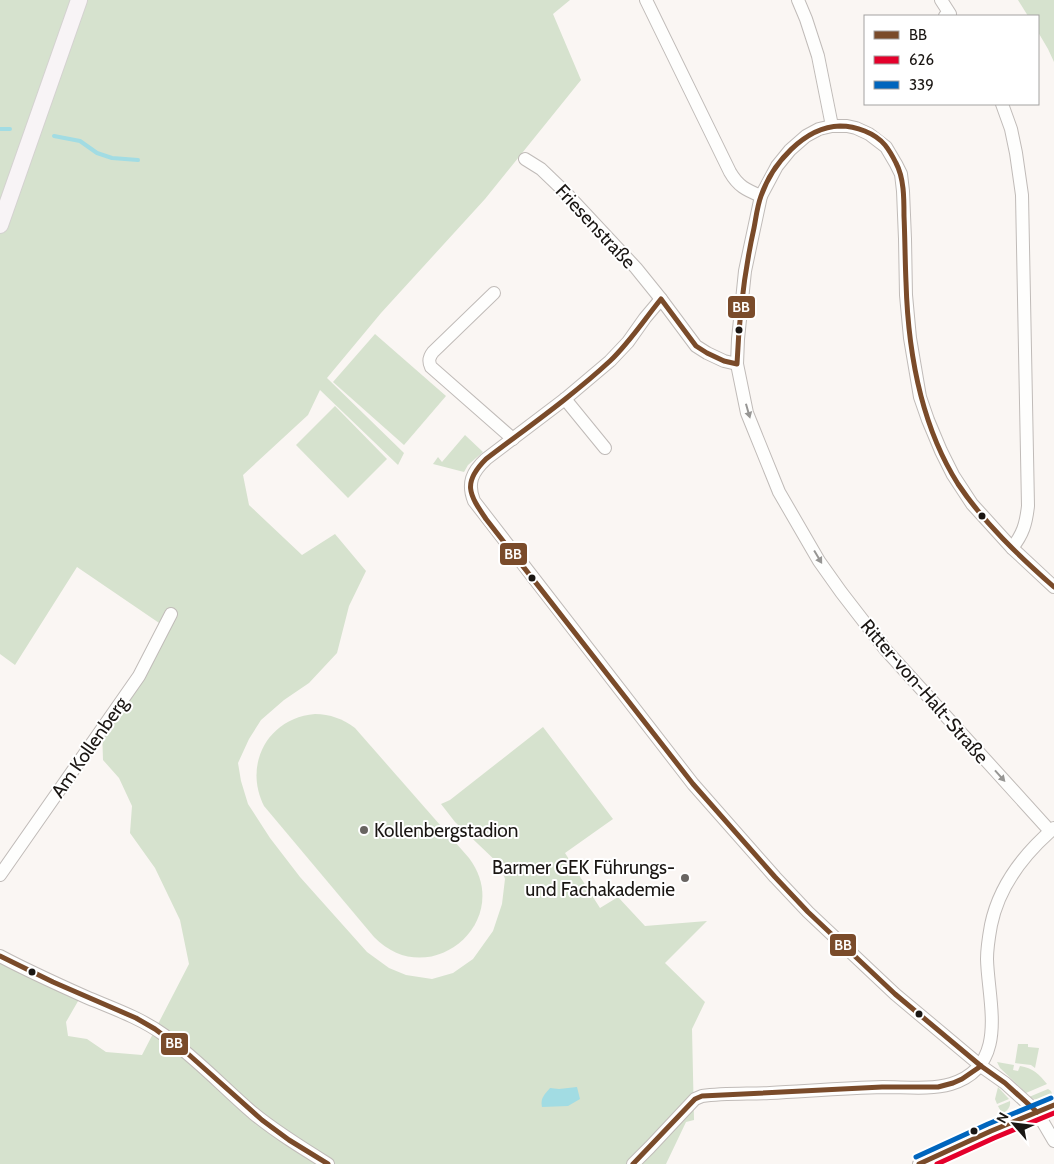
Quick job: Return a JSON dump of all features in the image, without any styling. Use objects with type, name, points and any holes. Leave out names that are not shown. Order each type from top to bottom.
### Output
[{"type":"main road","points":[[0,225],[79,0]]},
{"type":"street","points":[[646,0],[734,180],[761,196]]},
{"type":"street","points":[[798,0],[818,56],[832,126]]},
{"type":"street","points":[[940,0],[949,15]]},
{"type":"street","points":[[1002,105],[1011,129],[1016,153],[1022,204],[1028,506],[1026,522],[1020,537],[1012,548]]},
{"type":"street","name":"Ritter-von-Halt-Straße","points":[[1052,830],[885,649],[860,618],[820,561],[779,492],[747,412],[737,364],[740,308],[745,272],[761,196],[777,166],[790,150],[806,136],[819,129],[832,126],[847,126],[869,134],[886,147],[899,169],[901,174],[906,295],[910,338],[920,397],[928,420],[940,452],[972,504],[1012,548],[1054,587]]},
{"type":"street","name":"Friesenstraße","points":[[525,159],[541,169],[566,192],[636,268],[696,346],[724,361],[737,364]]},
{"type":"street","points":[[494,293],[433,352],[429,357],[429,362],[431,367],[513,439]]},
{"type":"street","points":[[661,299],[610,362],[477,468],[470,488],[474,502],[677,763],[731,828],[782,884],[895,994],[981,1066],[1005,1083],[1037,1112],[1054,1141]]},
{"type":"street","points":[[565,399],[605,448]]},
{"type":"street","name":"Am Kollenberg","points":[[0,875],[139,676],[171,614]]},
{"type":"street","points":[[633,1164],[694,1099],[702,1096],[882,1087],[938,1087],[962,1079],[981,1066],[990,1040],[993,1018],[987,959],[991,922],[999,899],[1010,878],[1035,846],[1052,830]]},
{"type":"street","points":[[0,956],[154,1028],[176,1044],[255,1114],[288,1139],[328,1164]]},
{"type":"street","points":[[919,1164],[1054,1105]]},
{"type":"green space","points":[[0,0],[75,0],[0,212]]},
{"type":"green space","points":[[84,0],[570,0],[553,14],[581,80],[485,199],[381,313],[327,378],[404,453],[398,465],[320,390],[308,415],[243,475],[249,505],[302,555],[335,534],[366,571],[349,606],[337,653],[309,683],[284,700],[261,720],[249,739],[238,763],[248,804],[270,838],[300,877],[367,952],[389,968],[406,975],[432,979],[453,973],[473,959],[493,931],[502,904],[505,879],[500,865],[455,822],[441,804],[450,800],[543,727],[613,819],[565,853],[600,908],[618,897],[645,926],[707,921],[665,963],[705,1002],[692,1029],[694,1120],[686,1122],[666,1164],[0,1164],[0,957],[81,996],[66,1022],[68,1036],[87,1039],[106,1052],[142,1055],[189,964],[180,920],[155,868],[130,833],[132,806],[119,778],[103,760],[102,729],[165,627],[77,567],[15,665],[0,654],[0,231]]},
{"type":"green space","points":[[1018,0],[1054,0],[1054,62],[1039,34],[1039,15],[1027,15]]},
{"type":"green space","points":[[375,334],[446,396],[404,445],[333,382]]},
{"type":"green space","points":[[335,406],[387,459],[348,498],[296,445]]},
{"type":"green space","points":[[465,435],[483,452],[468,465],[464,472],[433,464],[438,457],[442,462]]},
{"type":"green space","name":"Kollenbergstadion","points":[[315,714],[336,718],[355,728],[469,858],[481,882],[482,905],[474,926],[460,942],[441,954],[419,958],[396,953],[374,937],[264,806],[258,790],[256,774],[264,746],[284,724],[298,717]]},
{"type":"green space","points":[[1018,1044],[1028,1044],[1028,1047],[1039,1048],[1035,1068],[1031,1065],[1015,1063]]},
{"type":"green space","points":[[997,1062],[1014,1065],[1013,1070],[1018,1071],[1020,1066],[1029,1068],[1047,1084],[1026,1093],[1000,1068]]},
{"type":"green space","points":[[998,1087],[1009,1099],[997,1104],[995,1099]]},
{"type":"green space","points":[[1048,1089],[1053,1096],[1047,1099],[1035,1100],[1029,1097]]},
{"type":"green space","points":[[1010,1101],[1008,1109],[1002,1114],[998,1106]]},
{"type":"water","points":[[577,1087],[580,1099],[568,1106],[542,1107],[542,1099],[550,1088]]},
{"type":"waterway","points":[[0,129],[10,129]]},
{"type":"waterway","points":[[54,136],[80,141],[97,153],[112,158],[138,160]]},
{"type":"transit line","name":"BB","points":[[1037,1112],[1005,1083],[981,1066],[895,994],[808,912],[775,877],[693,784],[486,519],[472,495],[471,482],[478,467],[486,459],[565,399],[610,361],[661,299],[696,346],[724,361],[737,364],[747,262],[758,204],[766,184],[781,160],[802,140],[827,128],[852,127],[865,131],[881,141],[892,156],[901,175],[904,195],[907,308],[913,361],[918,387],[934,437],[958,484],[979,512],[1015,551],[1054,587]]},
{"type":"transit line","name":"BB","points":[[0,956],[53,982],[136,1018],[155,1029],[187,1053],[262,1120],[289,1140],[328,1164]]},
{"type":"transit line","name":"BB","points":[[633,1164],[695,1099],[702,1096],[882,1087],[938,1087],[962,1079],[981,1066]]},
{"type":"transit line","name":"339","points":[[916,1157],[1051,1098]]},
{"type":"transit line","name":"BB","points":[[919,1164],[1054,1105]]},
{"type":"transit line","name":"626","points":[[937,1164],[1054,1113]]},
{"type":"place","name":"Kollenbergstadion","points":[[364,830]]},
{"type":"place","name":"Barmer GEK Führungs- und Fachakademie","points":[[685,878]]}]
